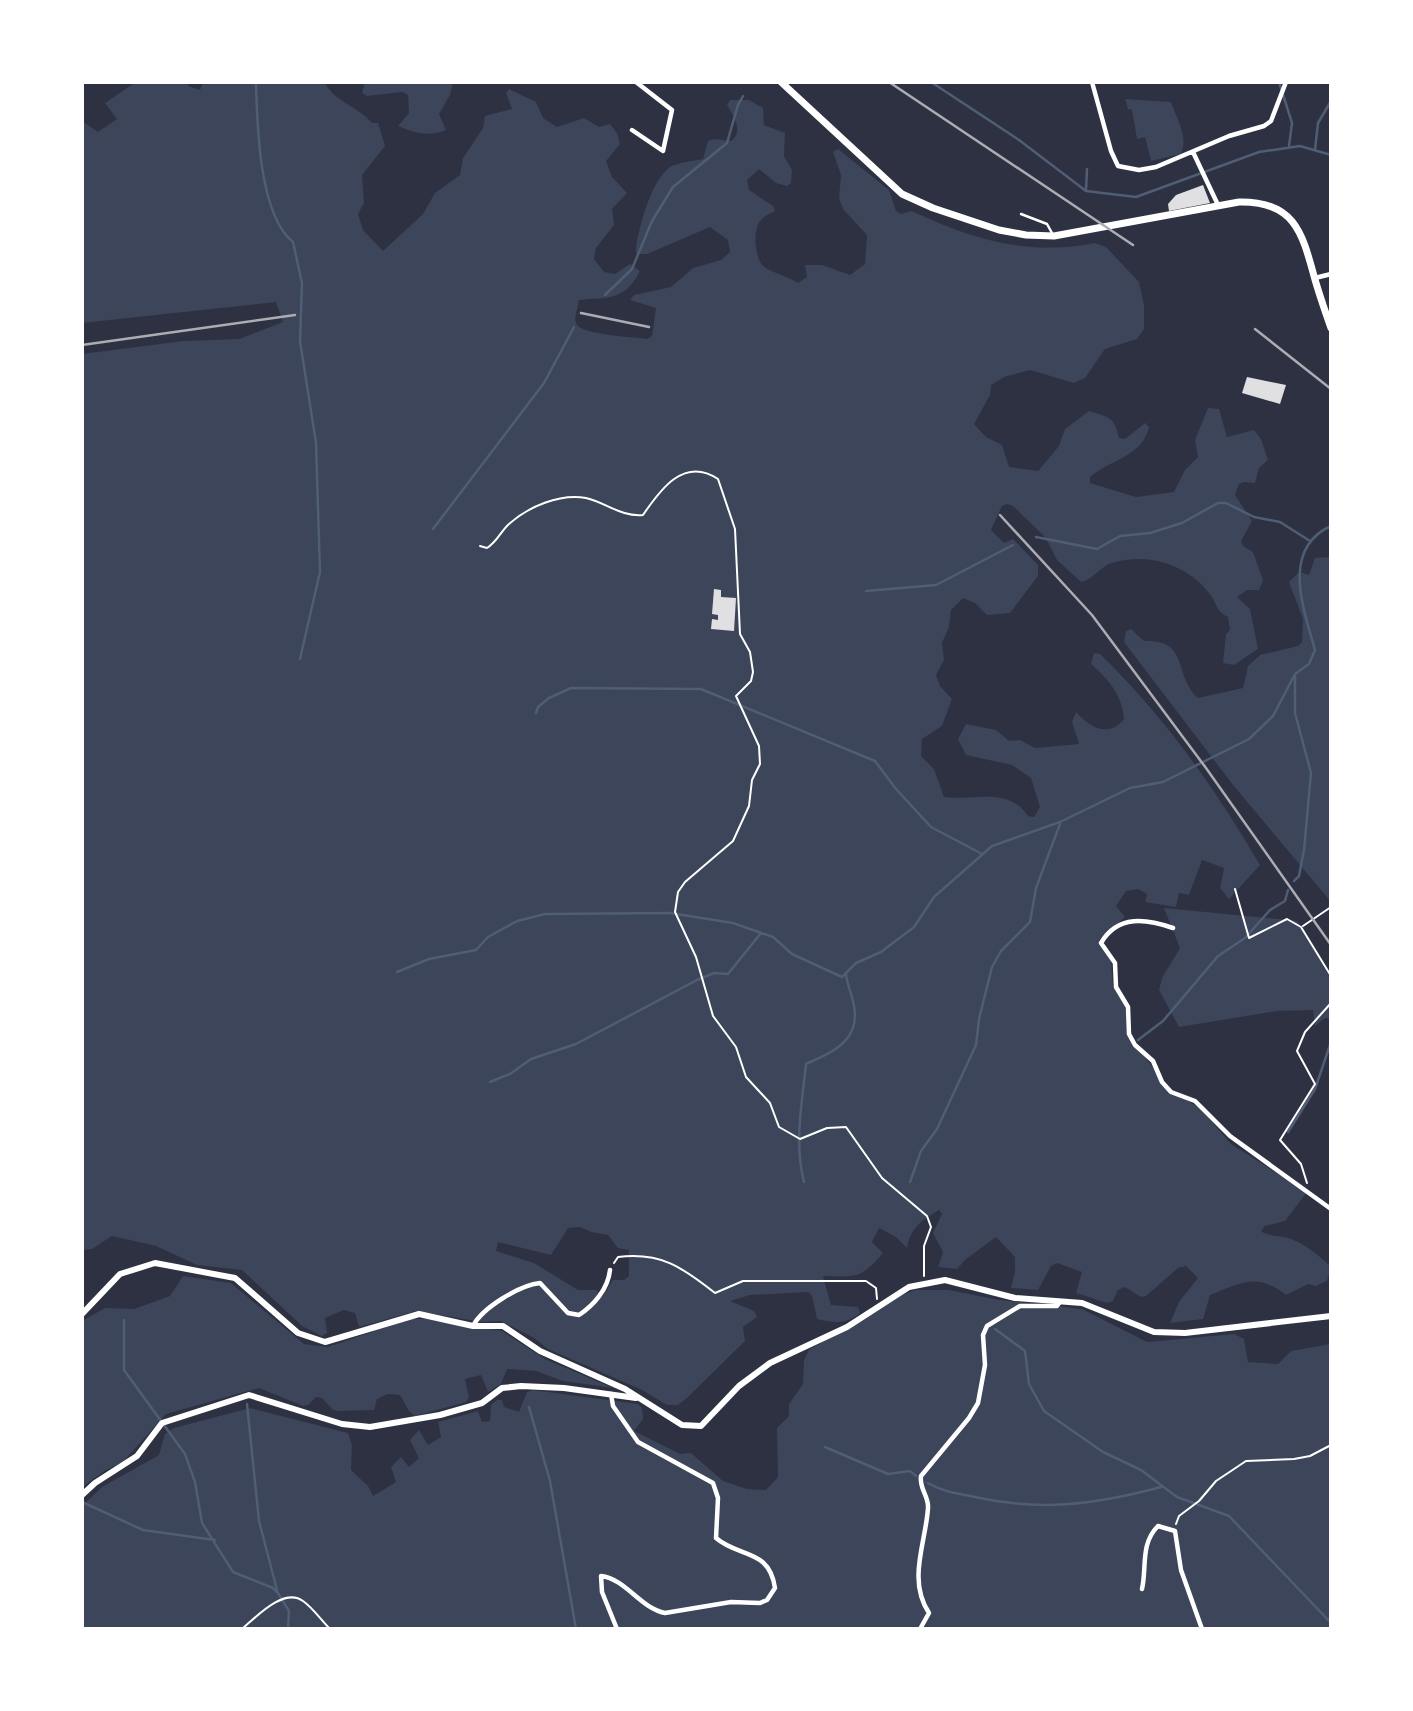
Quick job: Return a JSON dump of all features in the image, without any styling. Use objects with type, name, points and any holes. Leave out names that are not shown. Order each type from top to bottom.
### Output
[{"type":"main road","points":[[780,82],[909,198],[999,230],[1054,236],[1218,205],[1259,203],[1294,221],[1306,240],[1331,328]]},
{"type":"street","points":[[632,130],[663,151],[672,110],[636,82]]},
{"type":"street","points":[[1092,82],[1111,151],[1118,166],[1139,170],[1194,154],[1229,136],[1264,126],[1271,121],[1286,82]]},
{"type":"street","points":[[1194,154],[1218,205]]},
{"type":"street","points":[[1315,278],[1331,274]]},
{"type":"street","points":[[1173,928],[1150,920],[1127,921],[1101,943],[1115,963],[1116,988],[1128,1007],[1129,1034],[1135,1045],[1153,1061],[1162,1082],[1171,1092],[1195,1101],[1230,1136],[1331,1209]]},
{"type":"street","points":[[82,1314],[120,1273],[155,1263],[235,1279],[298,1334],[312,1341],[325,1342],[419,1314],[473,1326],[503,1326],[540,1351],[641,1399],[682,1425],[701,1426],[739,1386],[770,1363],[847,1327],[909,1287],[945,1280],[1015,1298],[1082,1303],[1154,1332],[1185,1333],[1331,1316]]},
{"type":"street","points":[[473,1326],[479,1313],[527,1284],[540,1283],[568,1313],[579,1315],[600,1294],[609,1280],[610,1270]]},
{"type":"street","points":[[920,1629],[929,1613],[924,1605],[919,1568],[929,1503],[920,1487],[921,1476],[969,1418],[978,1403],[985,1365],[982,1340],[987,1326],[1020,1306],[1057,1306],[1060,1301]]},
{"type":"street","points":[[82,1495],[95,1483],[137,1456],[162,1423],[249,1395],[342,1424],[370,1427],[423,1419],[482,1403],[502,1388],[539,1386],[611,1393],[641,1399]]},
{"type":"street","points":[[611,1393],[613,1406],[638,1442],[713,1483],[718,1498],[716,1538],[723,1544],[752,1553],[773,1576],[775,1588],[767,1600],[760,1602],[731,1602],[665,1613],[655,1611],[615,1581],[601,1576],[602,1592],[617,1629]]},
{"type":"street","points":[[1142,1589],[1150,1536],[1158,1526],[1175,1531],[1181,1570],[1202,1629]]},
{"type":"lane","points":[[1021,214],[1047,224],[1054,236]]},
{"type":"path","points":[[480,546],[487,548],[509,524],[532,508],[551,501],[582,497],[605,503],[626,515],[643,515],[663,487],[676,477],[699,471],[718,479],[735,529],[740,634],[750,652],[753,673],[751,681],[736,696],[759,746],[760,764],[752,780],[748,806],[733,841],[685,882],[678,892],[675,912],[696,957],[713,1016],[736,1046],[746,1077],[770,1103],[779,1127],[800,1139],[827,1128],[846,1127],[882,1178],[927,1216],[932,1227],[924,1246],[924,1284]]},
{"type":"path","points":[[1235,889],[1249,938],[1287,919],[1301,928],[1331,976]]},
{"type":"path","points":[[1301,928],[1331,907]]},
{"type":"path","points":[[1307,1185],[1301,1164],[1280,1140],[1315,1084],[1297,1051],[1305,1032],[1331,1003]]},
{"type":"path","points":[[610,1270],[618,1257],[642,1254],[675,1264],[715,1293],[743,1281],[853,1279],[866,1281],[876,1288],[877,1303],[884,1296]]},
{"type":"path","points":[[1175,1531],[1179,1516],[1199,1502],[1216,1481],[1246,1461],[1294,1460],[1331,1445]]},
{"type":"path","points":[[242,1629],[278,1601],[293,1597],[305,1602],[330,1629]]},
{"type":"shaded area","points":[[136,82],[189,82],[188,86],[200,90],[203,82],[324,82],[341,100],[372,123],[378,123],[385,146],[362,175],[364,203],[358,214],[363,230],[383,251],[423,214],[435,193],[460,175],[463,158],[483,128],[485,116],[512,109],[506,93],[509,89],[536,102],[543,118],[557,127],[584,118],[599,127],[610,124],[617,133],[620,144],[606,161],[612,177],[627,193],[612,209],[614,225],[596,248],[594,259],[604,272],[615,274],[630,264],[640,271],[622,293],[579,300],[575,318],[579,327],[608,335],[647,339],[652,336],[656,308],[630,300],[634,295],[671,287],[693,268],[721,260],[730,252],[728,240],[710,227],[647,254],[636,254],[647,204],[663,174],[674,165],[703,159],[708,141],[731,141],[735,137],[736,124],[727,105],[730,100],[749,100],[763,108],[764,125],[785,133],[784,156],[792,170],[791,183],[787,186],[776,183],[759,169],[747,180],[749,190],[773,206],[775,211],[762,219],[756,230],[760,262],[766,268],[798,283],[807,277],[805,265],[822,265],[850,275],[865,264],[867,235],[843,209],[839,198],[841,175],[833,152],[838,149],[889,190],[896,211],[901,214],[912,211],[957,230],[1001,243],[1047,248],[1095,243],[1106,247],[1139,282],[1144,305],[1144,329],[1137,339],[1105,349],[1085,378],[1074,383],[1030,370],[1004,377],[991,385],[990,395],[974,424],[986,437],[1002,445],[1009,467],[1038,471],[1059,446],[1065,429],[1089,411],[1110,419],[1119,438],[1125,439],[1145,423],[1149,427],[1140,445],[1090,477],[1090,483],[1136,497],[1174,492],[1185,470],[1198,457],[1195,440],[1208,408],[1219,409],[1227,437],[1254,430],[1261,439],[1268,460],[1259,468],[1255,483],[1239,484],[1235,495],[1252,521],[1241,541],[1243,546],[1253,552],[1263,580],[1259,590],[1247,590],[1237,597],[1250,609],[1258,649],[1234,665],[1223,663],[1226,634],[1230,630],[1228,617],[1219,610],[1200,583],[1166,563],[1126,560],[1108,565],[1081,582],[1057,560],[1046,538],[1013,506],[1007,504],[1002,506],[991,530],[1004,543],[1013,539],[1038,565],[1038,576],[1010,613],[987,615],[975,603],[963,598],[951,610],[949,627],[942,643],[944,660],[936,675],[940,686],[952,699],[942,726],[922,739],[921,756],[934,769],[944,797],[1001,798],[1011,801],[1028,816],[1034,817],[1040,807],[1031,778],[1012,765],[966,755],[958,739],[966,724],[996,730],[1009,741],[1020,740],[1035,748],[1079,744],[1072,722],[1076,712],[1087,723],[1100,729],[1118,725],[1124,719],[1121,703],[1109,682],[1091,664],[1094,653],[1100,654],[1146,702],[1188,754],[1260,865],[1229,899],[1220,888],[1224,868],[1202,860],[1189,895],[1179,893],[1176,907],[1145,902],[1147,894],[1138,889],[1126,891],[1116,906],[1125,917],[1099,940],[1111,961],[1113,987],[1125,1005],[1129,1037],[1155,1070],[1161,1085],[1200,1108],[1231,1144],[1307,1192],[1285,1221],[1265,1226],[1261,1231],[1294,1240],[1317,1254],[1331,1267],[1327,1281],[1316,1286],[1308,1284],[1286,1295],[1266,1284],[1240,1284],[1210,1295],[1203,1319],[1170,1323],[1179,1302],[1198,1278],[1186,1266],[1178,1268],[1146,1296],[1141,1297],[1125,1287],[1118,1290],[1113,1301],[1107,1303],[1076,1293],[1082,1272],[1057,1263],[1051,1266],[1038,1290],[1011,1288],[1015,1257],[996,1237],[957,1269],[938,1267],[943,1252],[933,1233],[942,1214],[939,1210],[918,1225],[907,1248],[896,1237],[879,1228],[872,1242],[883,1253],[869,1268],[857,1275],[823,1276],[831,1305],[858,1307],[860,1313],[850,1320],[834,1322],[817,1319],[812,1296],[808,1292],[750,1295],[730,1301],[754,1311],[757,1317],[743,1327],[745,1341],[687,1398],[678,1405],[667,1405],[642,1390],[548,1349],[534,1338],[501,1321],[482,1322],[416,1311],[359,1327],[355,1313],[344,1310],[325,1318],[327,1333],[322,1336],[302,1326],[242,1270],[197,1265],[156,1246],[112,1236],[92,1249],[82,1250],[82,354],[183,341],[239,339],[283,322],[276,302],[82,323],[82,121],[98,132],[117,119],[105,103]],"holes":[[[580,1227],[608,1235],[618,1248],[629,1250],[629,1276],[624,1280],[613,1280],[602,1297],[596,1290],[578,1290],[534,1263],[496,1251],[498,1242],[551,1255],[568,1228]]]},
{"type":"shaded area","points":[[365,82],[453,82],[450,95],[439,114],[446,130],[422,133],[398,126],[409,113],[408,95],[402,92],[367,96],[362,93]]},
{"type":"shaded area","points":[[1125,99],[1171,102],[1183,135],[1180,154],[1151,161],[1145,137],[1137,139],[1132,110],[1128,109]]},
{"type":"shaded area","points":[[1331,557],[1331,902],[1233,785],[1124,642],[1126,631],[1131,629],[1144,641],[1168,646],[1175,652],[1190,689],[1198,698],[1243,688],[1248,666],[1260,655],[1298,646],[1302,642],[1303,619],[1289,582],[1299,572],[1309,575],[1315,558]]},
{"type":"shaded area","points":[[1164,908],[1297,921],[1331,979],[1331,1019],[1325,1018],[1315,1026],[1313,1010],[1277,1011],[1179,1027],[1159,990],[1162,978],[1180,948]]},
{"type":"shaded area","points":[[183,1276],[231,1283],[304,1344],[328,1347],[409,1319],[427,1319],[502,1331],[545,1359],[613,1388],[563,1381],[536,1371],[507,1369],[501,1384],[488,1392],[481,1375],[465,1379],[469,1398],[466,1402],[415,1416],[400,1395],[388,1394],[377,1399],[374,1410],[339,1411],[333,1410],[322,1398],[316,1397],[303,1406],[259,1388],[166,1414],[122,1463],[106,1470],[82,1487],[82,1321],[105,1308],[134,1309],[170,1296]]},
{"type":"shaded area","points":[[916,1290],[949,1290],[999,1300],[1082,1309],[1147,1342],[1234,1334],[1244,1339],[1248,1362],[1278,1364],[1291,1351],[1331,1344],[1331,1629],[82,1629],[82,1506],[102,1487],[159,1455],[165,1434],[174,1428],[250,1408],[348,1433],[352,1445],[351,1470],[368,1486],[373,1496],[396,1482],[391,1467],[401,1457],[409,1467],[419,1458],[410,1440],[419,1430],[428,1445],[441,1437],[438,1422],[478,1411],[482,1422],[490,1421],[491,1405],[497,1400],[502,1400],[504,1407],[519,1412],[527,1392],[533,1390],[638,1404],[642,1408],[643,1419],[634,1431],[680,1454],[691,1453],[723,1481],[747,1489],[766,1490],[778,1477],[777,1428],[789,1416],[789,1404],[803,1384],[804,1360],[809,1350],[904,1294]]},
{"type":"building","points":[[1203,185],[1210,203],[1169,211],[1168,204],[1176,195]]},
{"type":"building","points":[[1247,377],[1286,385],[1280,404],[1242,393]]},
{"type":"building","points":[[714,589],[721,590],[721,597],[736,598],[734,631],[711,629],[712,619],[718,620],[718,615],[712,614]]},
{"type":"waterway","points":[[256,82],[259,144],[267,191],[273,212],[293,242],[302,283],[300,341],[316,443],[320,572],[300,659]]},
{"type":"waterway","points":[[931,82],[1019,140],[1086,191],[1136,197],[1259,152],[1300,146],[1331,155]]},
{"type":"waterway","points":[[1279,82],[1292,123],[1289,146]]},
{"type":"waterway","points":[[605,295],[632,269],[652,221],[673,187],[727,143],[743,96]]},
{"type":"waterway","points":[[1315,150],[1318,123],[1331,101]]},
{"type":"waterway","points":[[1086,190],[1087,169]]},
{"type":"waterway","points":[[433,529],[544,383],[574,327]]},
{"type":"waterway","points":[[1036,537],[1097,549],[1120,536],[1150,533],[1182,523],[1218,503],[1226,503],[1254,517],[1280,522],[1310,541]]},
{"type":"waterway","points":[[397,972],[429,959],[476,950],[488,937],[517,921],[545,914],[670,913],[733,923],[773,937],[792,954],[842,977],[856,963],[881,952],[914,927],[934,897],[992,846],[1060,822],[1130,788],[1163,782],[1249,739],[1273,716],[1295,674],[1309,664],[1315,650],[1302,599],[1301,565],[1305,549],[1315,536],[1331,526]]},
{"type":"waterway","points":[[866,591],[936,585],[1013,545]]},
{"type":"waterway","points":[[1294,881],[1299,876],[1304,850],[1311,773],[1295,713],[1295,676]]},
{"type":"waterway","points":[[536,713],[538,707],[549,698],[571,688],[701,689],[875,761],[896,789],[931,827],[982,854]]},
{"type":"waterway","points":[[910,1182],[921,1151],[937,1129],[976,1045],[979,1019],[992,967],[1001,951],[1030,922],[1036,888],[1060,824]]},
{"type":"waterway","points":[[1138,1040],[1163,1021],[1218,956],[1245,938],[1270,910],[1285,901],[1288,890]]},
{"type":"waterway","points":[[490,1082],[510,1074],[531,1059],[576,1044],[697,980],[714,973],[728,974],[761,933]]},
{"type":"waterway","points":[[804,1182],[799,1138],[806,1064],[836,1048],[850,1034],[855,1014],[846,974]]},
{"type":"waterway","points":[[1288,1132],[1315,1089],[1331,1042]]},
{"type":"waterway","points":[[124,1320],[124,1370],[185,1454],[195,1482],[202,1523],[233,1572],[273,1588],[278,1593],[289,1611],[288,1629]]},
{"type":"waterway","points":[[995,1329],[1025,1351],[1029,1384],[1044,1411],[1103,1452],[1141,1470],[1177,1497],[1229,1516],[1331,1623]]},
{"type":"waterway","points":[[247,1404],[259,1521],[277,1590]]},
{"type":"waterway","points":[[529,1407],[550,1481],[576,1629]]},
{"type":"waterway","points":[[825,1447],[888,1474],[910,1471],[916,1476]]},
{"type":"waterway","points":[[928,1483],[948,1491],[995,1501],[1043,1505],[1089,1502],[1161,1487]]},
{"type":"waterway","points":[[82,1502],[143,1530],[215,1540]]},
{"type":"railway","points":[[889,82],[1133,245]]},
{"type":"railway","points":[[581,313],[649,327]]},
{"type":"railway","points":[[82,345],[295,315]]},
{"type":"railway","points":[[1255,329],[1331,389]]},
{"type":"railway","points":[[1000,515],[1092,615],[1206,768],[1331,945]]}]
